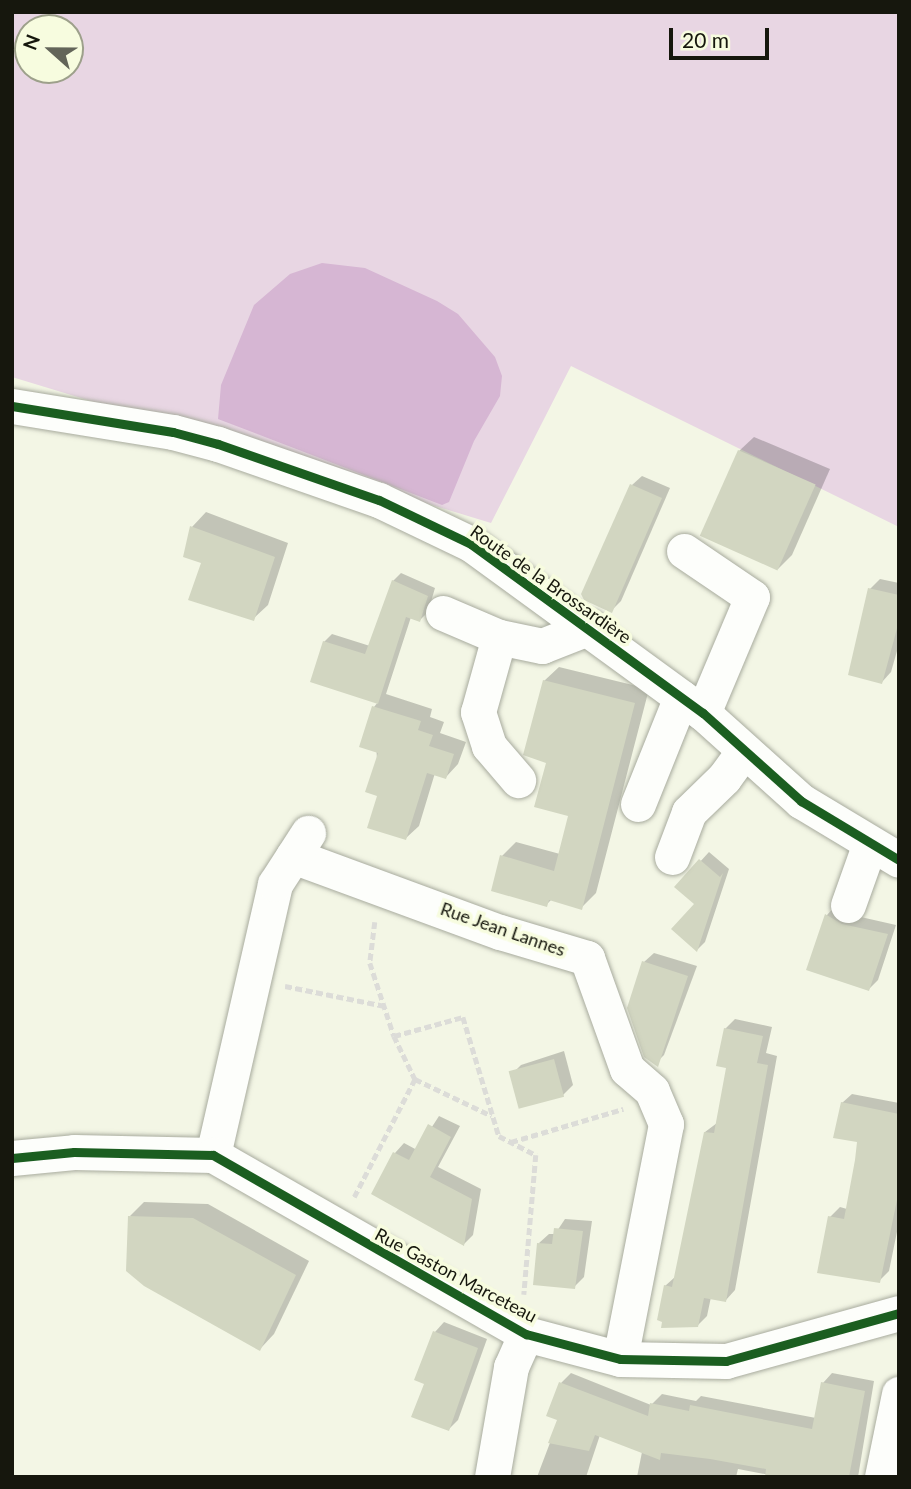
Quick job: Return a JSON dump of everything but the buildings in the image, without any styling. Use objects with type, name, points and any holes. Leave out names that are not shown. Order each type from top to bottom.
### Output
[{"type":"street","name":"Route de la Brossardière","points":[[12,406],[173,432],[379,500],[471,544],[590,627],[692,705],[801,801],[884,853]]},
{"type":"street","points":[[638,804],[752,597],[684,551]]},
{"type":"street","points":[[443,613],[499,636],[542,646],[590,627]]},
{"type":"street","points":[[499,636],[478,712],[489,746],[518,779]]},
{"type":"street","points":[[672,857],[689,812],[724,778],[744,750]]},
{"type":"street","name":"Rue Jean Lannes","points":[[213,1154],[275,884],[300,844],[379,886],[587,958],[626,1069],[655,1100],[666,1124],[620,1359]]},
{"type":"street","points":[[848,905],[884,853]]},
{"type":"street","points":[[12,1158],[75,1152],[213,1154]]},
{"type":"street","name":"Rue Gaston Marceteau","points":[[213,1154],[338,1229],[526,1334],[620,1359],[726,1360],[899,1313]]},
{"type":"street","points":[[492,1477],[511,1367],[526,1334]]},
{"type":"street","points":[[882,1477],[899,1394]]},
{"type":"path","points":[[379,886],[370,962],[394,1036],[415,1079],[493,1116]]},
{"type":"path","points":[[253,979],[385,1006]]},
{"type":"path","points":[[394,1036],[463,1017],[499,1136],[536,1155],[524,1303],[526,1334]]},
{"type":"path","points":[[338,1229],[415,1079]]},
{"type":"path","points":[[510,1142],[655,1100]]},
{"type":"shaded area","points":[[12,12],[899,12],[899,527],[571,366],[491,523],[12,377]]},
{"type":"shaded area","points":[[322,263],[365,268],[437,301],[458,314],[495,357],[502,376],[500,396],[474,441],[449,502],[442,505],[218,419],[221,385],[254,305],[290,274]]},
{"type":"cycle path","points":[[12,406],[173,432],[218,444],[379,500],[471,544],[703,713],[801,801],[899,860]]},
{"type":"cycle path","points":[[12,1158],[74,1152],[213,1155],[526,1334],[620,1359],[726,1361],[899,1313]]}]
